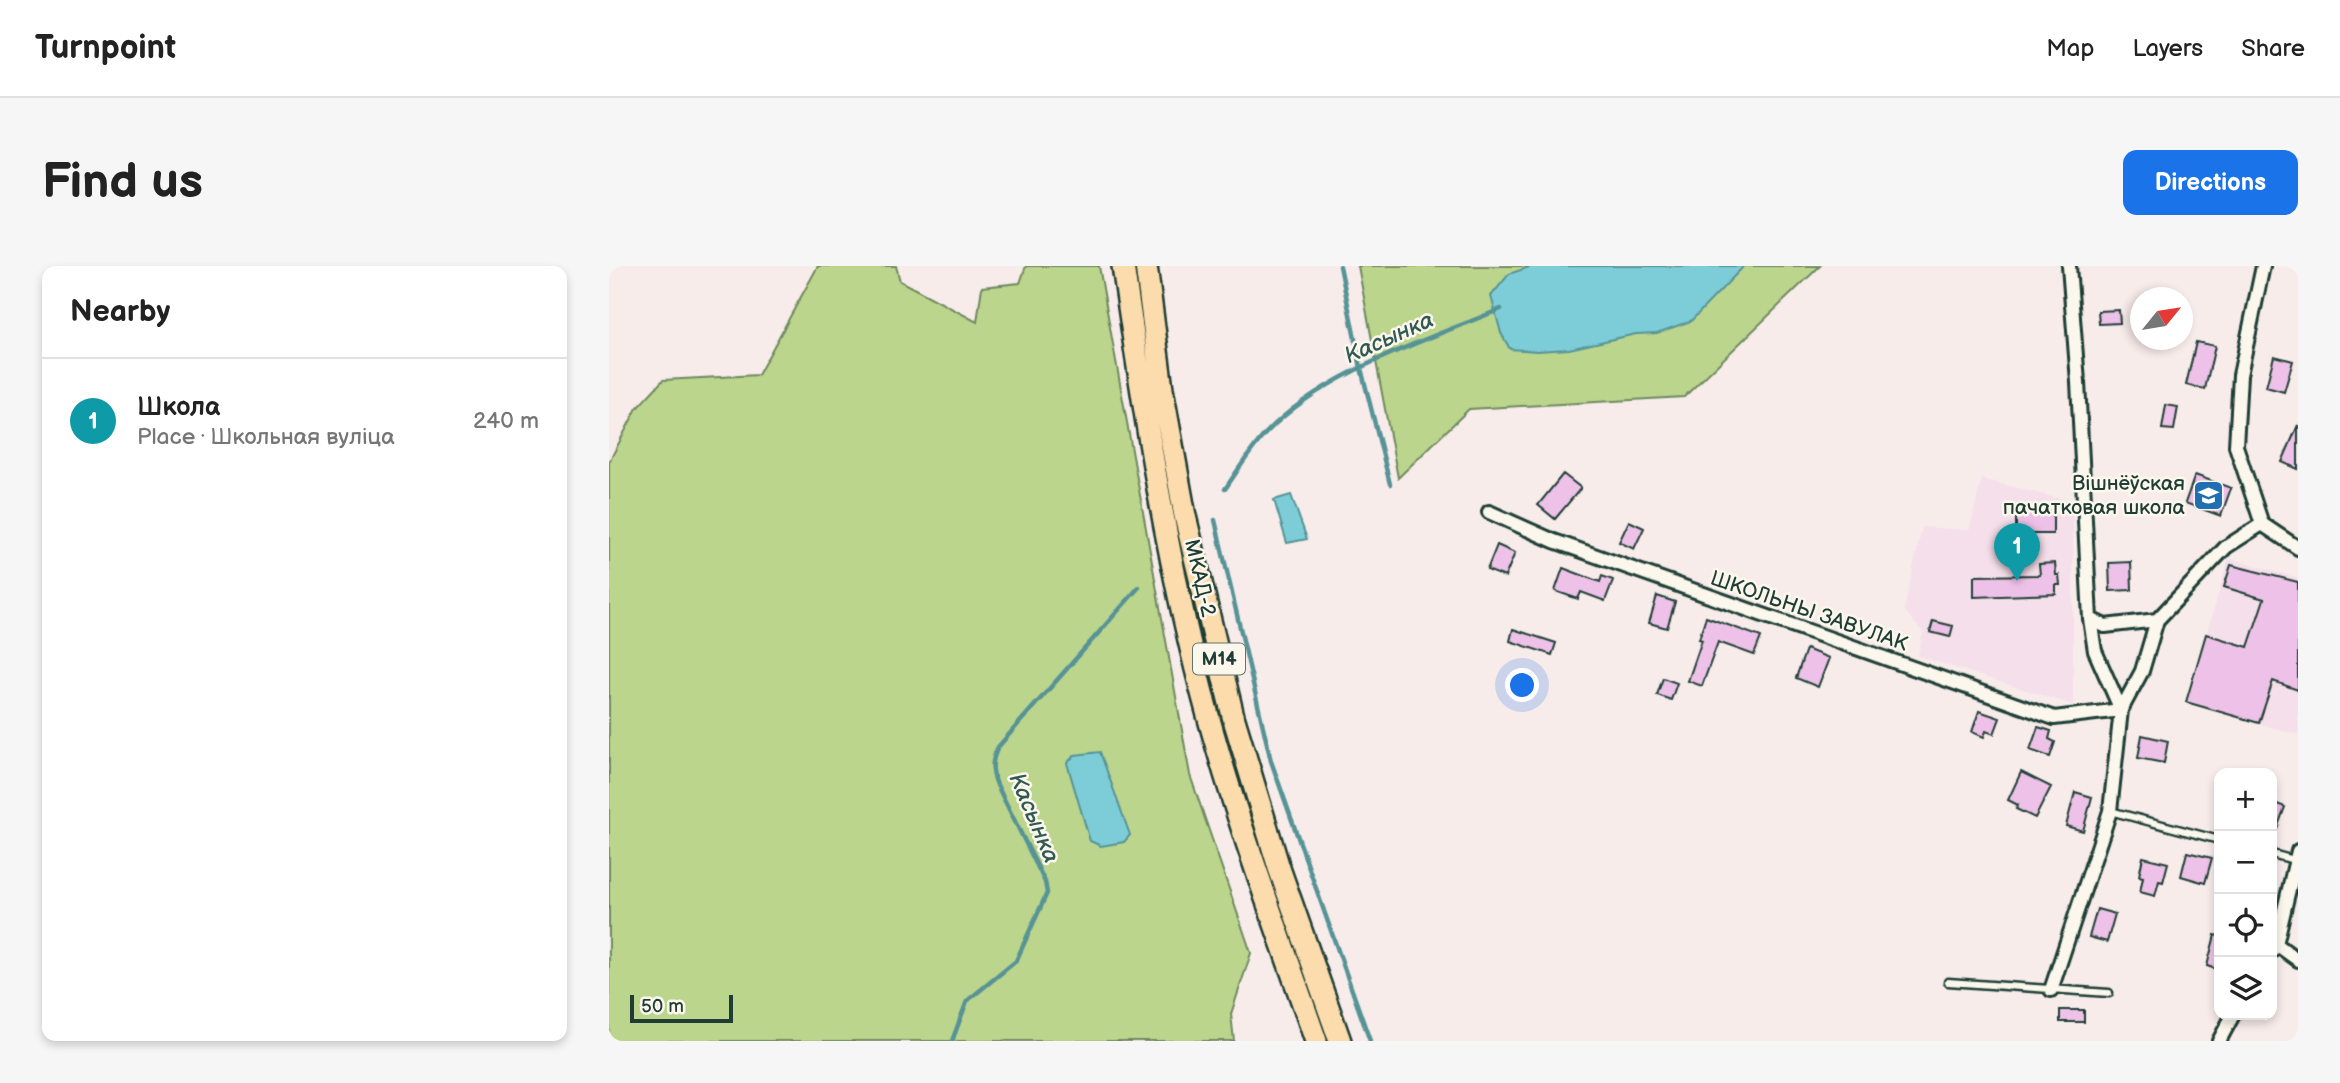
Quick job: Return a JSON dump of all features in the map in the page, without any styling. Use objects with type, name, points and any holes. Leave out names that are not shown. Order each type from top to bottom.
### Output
[{"type":"highway","name":"М14","points":[[1123,266],[1142,401],[1174,579],[1206,706],[1269,910],[1316,1041]]},
{"type":"highway","name":"МКАД-2","points":[[1146,266],[1162,389],[1185,516],[1233,716],[1279,868],[1339,1041]]},
{"type":"street","points":[[2069,266],[2090,619],[2095,650],[2121,710]]},
{"type":"street","points":[[2263,266],[2240,375],[2236,446],[2262,524],[2297,543]]},
{"type":"street","name":"ШКОЛЬНЫ ЗАВУЛАК","points":[[1489,512],[1554,541],[2054,718],[2121,710]]},
{"type":"street","points":[[2051,990],[2110,811],[2121,710],[2142,671],[2157,620],[2226,547],[2262,524]]},
{"type":"street","points":[[2090,619],[2105,626],[2157,620]]},
{"type":"street","points":[[2277,934],[2296,855]]},
{"type":"street","points":[[2277,949],[2298,960]]},
{"type":"street","points":[[2219,1041],[2230,1020]]},
{"type":"lane","points":[[2110,811],[2214,839]]},
{"type":"lane","points":[[2277,854],[2296,855]]},
{"type":"lane","points":[[1948,982],[2109,993]]},
{"type":"shaded area","points":[[1982,479],[2073,502],[2073,705],[1918,656],[1923,633],[1904,610],[1922,527],[1969,530]]},
{"type":"shaded area","points":[[2229,558],[2298,578],[2298,735],[2186,702]]},
{"type":"green space","points":[[818,266],[896,266],[900,281],[977,322],[982,287],[1020,283],[1026,266],[1099,266],[1190,775],[1251,953],[1231,1014],[1234,1041],[609,1041],[609,462],[637,408],[663,380],[758,375]]},
{"type":"green space","points":[[1358,266],[1820,266],[1684,397],[1469,409],[1398,478]]},
{"type":"water","points":[[1532,266],[1744,266],[1691,321],[1657,333],[1636,334],[1569,349],[1510,349],[1501,333],[1491,296],[1509,274]]},
{"type":"water","points":[[1291,495],[1307,539],[1287,543],[1274,500]]},
{"type":"water","points":[[1100,752],[1130,835],[1124,842],[1101,846],[1090,841],[1067,763],[1075,755]]},
{"type":"building","points":[[2119,310],[2120,323],[2099,324],[2098,311]]},
{"type":"building","points":[[2196,342],[2215,346],[2205,389],[2186,385]]},
{"type":"building","points":[[2274,356],[2293,361],[2284,392],[2266,387]]},
{"type":"building","points":[[2166,405],[2178,407],[2174,430],[2162,429]]},
{"type":"building","points":[[2298,425],[2298,469],[2282,462]]},
{"type":"building","points":[[1563,474],[1581,488],[1555,519],[1538,505]]},
{"type":"building","name":"Вішнёўская пачатковая школа","points":[[2195,475],[2231,488],[2221,516],[2185,503]]},
{"type":"building","points":[[2016,512],[2053,512],[2053,534],[2016,534]]},
{"type":"building","points":[[1629,521],[1644,528],[1634,549],[1619,542]]},
{"type":"building","points":[[1497,545],[1515,553],[1505,577],[1487,570]]},
{"type":"building","points":[[2131,562],[2132,590],[2110,591],[2109,563]]},
{"type":"building","points":[[2055,563],[2060,585],[2056,585],[2056,594],[1974,597],[1974,576],[2040,575],[2039,564]]},
{"type":"building","points":[[2231,565],[2298,582],[2298,690],[2273,681],[2259,723],[2186,702],[2206,634],[2248,647],[2264,599],[2224,587]]},
{"type":"building","points":[[1563,568],[1600,582],[1602,576],[1613,580],[1605,601],[1581,592],[1578,599],[1555,591]]},
{"type":"building","points":[[1657,596],[1675,602],[1667,628],[1649,623]]},
{"type":"building","points":[[1706,617],[1761,637],[1754,655],[1718,642],[1702,686],[1688,681],[1702,640],[1699,639]]},
{"type":"building","points":[[1933,621],[1953,626],[1950,637],[1930,632]]},
{"type":"building","points":[[1513,629],[1556,643],[1552,655],[1510,641]]},
{"type":"building","points":[[1806,649],[1829,658],[1818,687],[1796,678]]},
{"type":"building","points":[[1663,678],[1677,683],[1671,700],[1657,695]]},
{"type":"building","points":[[1979,711],[2000,718],[1994,734],[1986,731],[1984,737],[1972,732]]},
{"type":"building","points":[[2038,727],[2051,731],[2049,739],[2055,742],[2050,757],[2030,750]]},
{"type":"building","points":[[2142,735],[2168,741],[2164,763],[2138,758]]},
{"type":"building","points":[[2021,772],[2051,787],[2035,818],[2016,809],[2018,805],[2008,800]]},
{"type":"building","points":[[2075,792],[2092,797],[2083,831],[2066,826]]},
{"type":"building","points":[[2277,804],[2285,807],[2277,828]]},
{"type":"building","points":[[2187,852],[2212,858],[2205,883],[2181,876]]},
{"type":"building","points":[[2143,857],[2168,863],[2163,882],[2159,881],[2155,896],[2140,892],[2143,877],[2139,876]]},
{"type":"building","points":[[2097,909],[2115,914],[2107,942],[2089,937]]},
{"type":"building","points":[[2214,939],[2214,968],[2207,966]]},
{"type":"building","points":[[2060,1010],[2084,1010],[2084,1022],[2060,1022]]},
{"type":"waterway","points":[[1340,266],[1361,368],[1390,484]]},
{"type":"waterway","name":"Касынка","points":[[1225,489],[1266,433],[1316,392],[1376,360],[1501,309]]},
{"type":"waterway","points":[[1215,520],[1271,761],[1370,1041]]},
{"type":"waterway","name":"Касынка","points":[[952,1041],[967,1001],[1016,961],[1047,893],[1045,882],[995,780],[993,761],[998,747],[1139,587]]},
{"type":"place","name":"Вішнёўская пачатковая школа","points":[[2208,495]]},
{"type":"place","name":"Школа","points":[[2017,581]]}]
